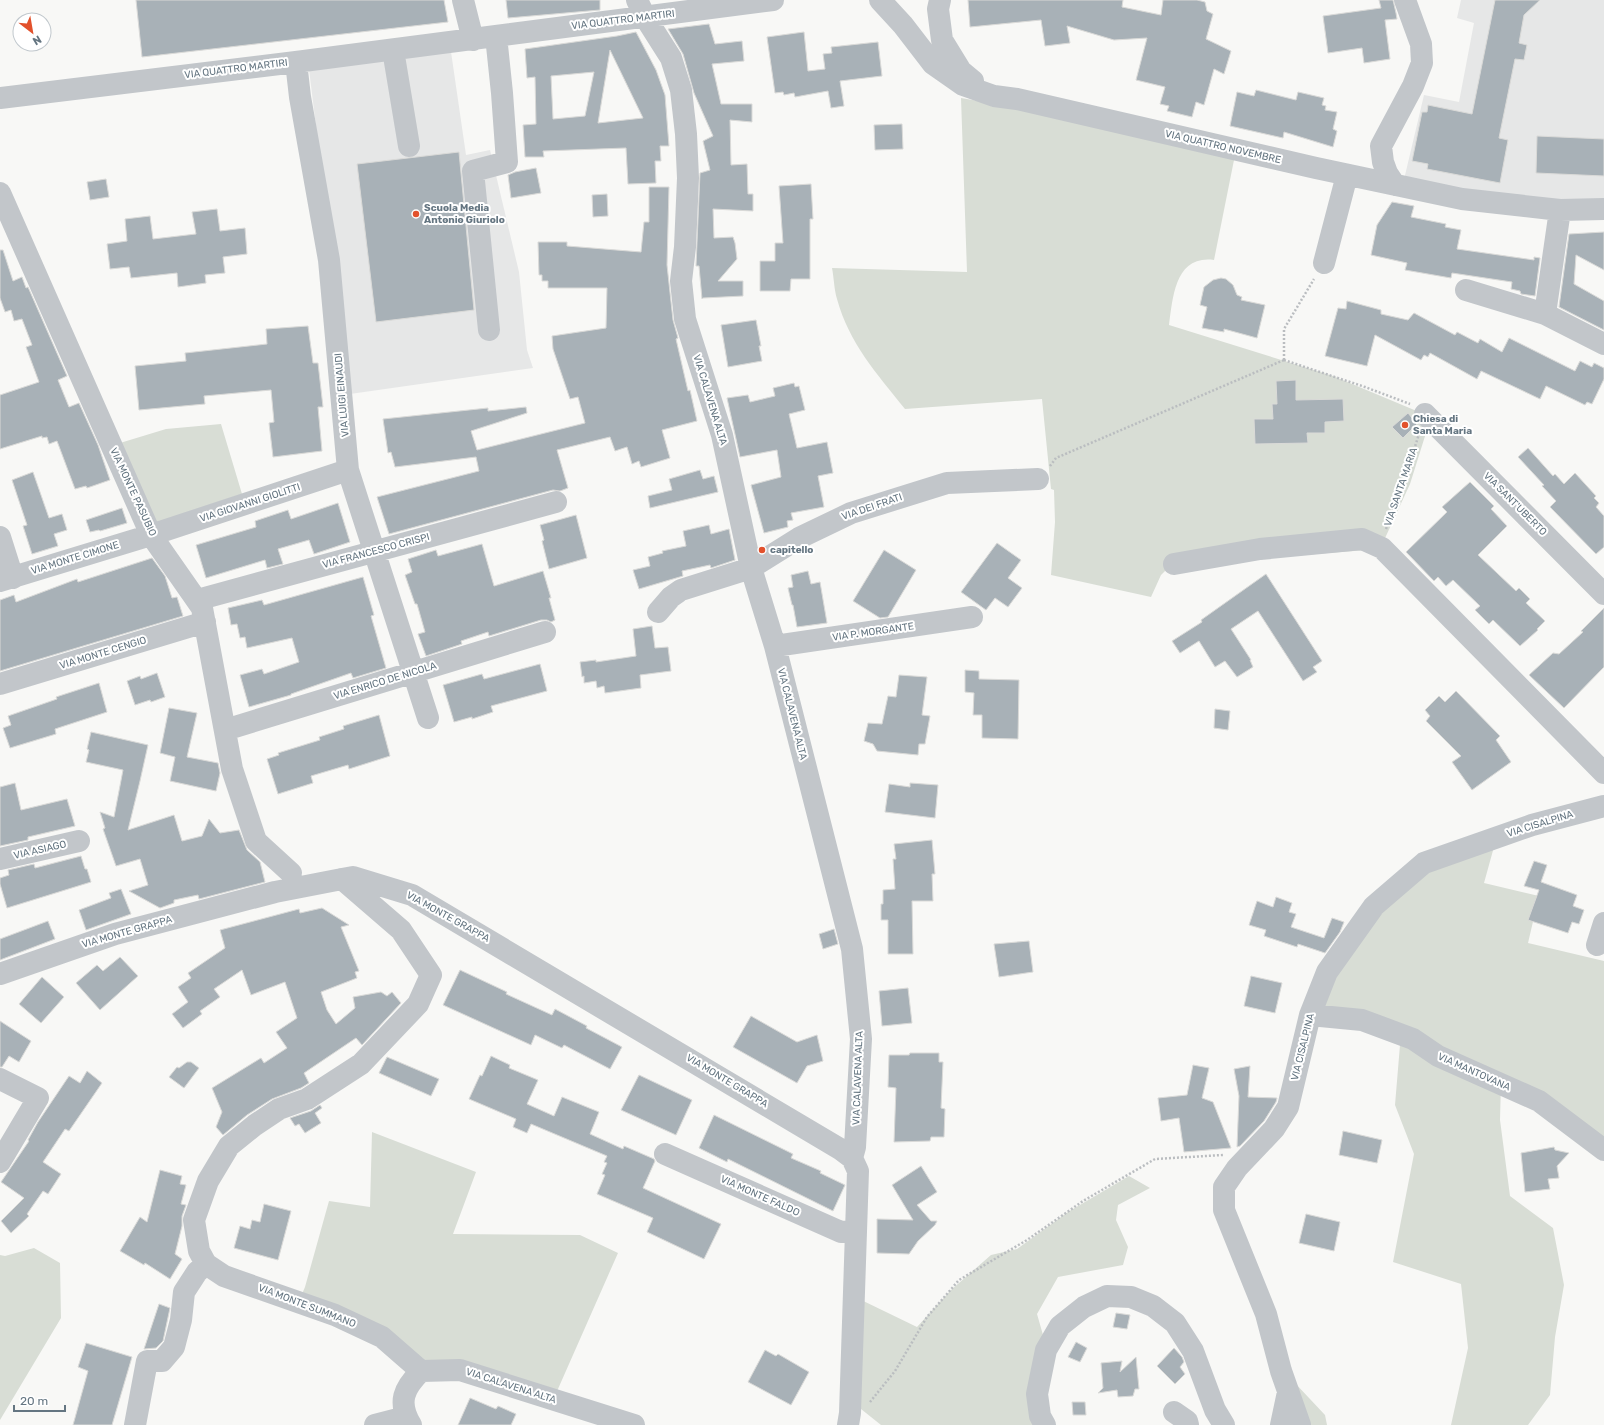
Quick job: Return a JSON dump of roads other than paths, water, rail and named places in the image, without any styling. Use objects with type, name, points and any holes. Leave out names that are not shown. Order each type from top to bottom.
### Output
[{"type":"street","points":[[463,0],[473,40]]},
{"type":"street","name":"VIA QUATTRO MARTIRI","points":[[0,98],[473,40],[641,8],[773,0]]},
{"type":"street","name":"VIA QUATTRO NOVEMBRE","points":[[880,0],[903,25],[933,64],[963,86],[994,96],[1017,99],[1347,175],[1462,199],[1560,210],[1604,209]]},
{"type":"street","points":[[940,0],[938,9],[942,40],[961,71],[994,96]]},
{"type":"street","points":[[1324,263],[1347,175],[1362,166],[1381,146],[1413,86],[1422,63],[1421,44],[1405,0]]},
{"type":"street","name":"VIA CALAVENA ALTA","points":[[641,8],[671,58],[681,90],[686,134],[688,178],[685,247],[681,281],[685,319],[722,435],[751,568],[775,646],[852,949],[862,1039],[855,1147],[852,1158],[858,1171],[849,1419]]},
{"type":"street","points":[[490,330],[472,171],[507,162],[496,36]]},
{"type":"street","points":[[393,50],[409,146]]},
{"type":"street","name":"VIA LUIGI EINAUDI","points":[[296,62],[300,98],[329,260],[348,470],[428,718]]},
{"type":"street","points":[[1381,146],[1383,162],[1387,173],[1395,185]]},
{"type":"street","name":"VIA MONTE PASUBIO","points":[[0,193],[151,535],[202,608],[232,768],[256,841],[291,873]]},
{"type":"street","points":[[1545,314],[1560,210]]},
{"type":"street","points":[[1466,290],[1545,314],[1604,344]]},
{"type":"street","name":"VIA SANT'UBERTO","points":[[1425,414],[1604,594]]},
{"type":"street","name":"VIA GIOVANNI GIOLITTI","points":[[151,535],[348,470]]},
{"type":"street","name":"VIA DEI FRATI","points":[[658,612],[671,597],[681,590],[751,568],[799,538],[851,513],[948,483],[1038,479]]},
{"type":"street","name":"VIA FRANCESCO CRISPI","points":[[197,600],[556,502]]},
{"type":"street","name":"VIA MONTE CIMONE","points":[[6,580],[151,535]]},
{"type":"street","points":[[0,537],[6,580]]},
{"type":"street","points":[[1174,564],[1260,549],[1362,539],[1382,548],[1604,773]]},
{"type":"street","name":"VIA P. MORGANTE","points":[[775,646],[972,618]]},
{"type":"street","name":"VIA MONTE CENGIO","points":[[0,684],[205,622]]},
{"type":"street","name":"VIA ENRICO DE NICOLA","points":[[225,730],[545,632]]},
{"type":"street","name":"VIA CISALPINA","points":[[1281,1425],[1288,1392],[1266,1314],[1224,1210],[1224,1188],[1237,1168],[1274,1129],[1288,1107],[1310,1015],[1327,972],[1374,906],[1424,863],[1532,825],[1604,806]]},
{"type":"street","name":"VIA ASIAGO","points":[[0,859],[79,841]]},
{"type":"street","name":"VIA MONTE GRAPPA","points":[[0,974],[116,934],[276,892],[353,877],[412,895],[840,1149],[852,1158]]},
{"type":"street","points":[[135,1425],[148,1361],[162,1361],[174,1347],[181,1320],[184,1292],[197,1272],[206,1264],[199,1251],[194,1220],[208,1181],[229,1146],[255,1125],[279,1109],[307,1099],[361,1064],[418,1004],[431,975],[401,930],[342,879]]},
{"type":"street","points":[[1597,945],[1604,923]]},
{"type":"street","name":"VIA MANTOVANA","points":[[1310,1015],[1362,1020],[1413,1039],[1438,1056],[1539,1101],[1604,1150]]},
{"type":"street","points":[[0,1079],[38,1098],[0,1162]]},
{"type":"street","name":"VIA MONTE FALDO","points":[[665,1154],[841,1232],[856,1231]]},
{"type":"street","name":"VIA MONTE SUMMANO","points":[[206,1264],[224,1276],[335,1315],[382,1337],[421,1371]]},
{"type":"street","points":[[1045,1425],[1040,1416],[1037,1394],[1046,1350],[1060,1326],[1084,1307],[1107,1296],[1131,1297],[1153,1306],[1175,1323],[1193,1350],[1215,1410],[1224,1425]]},
{"type":"street","name":"VIA CALAVENA ALTA","points":[[421,1371],[460,1370],[634,1425]]},
{"type":"street","points":[[374,1425],[409,1421],[403,1398],[409,1384],[421,1371]]},
{"type":"street","points":[[1288,1392],[1300,1425]]},
{"type":"place","name":"Scuola Media Antonio Giuriolo","points":[[416,214]]},
{"type":"place","name":"Chiesa di Santa Maria","points":[[1405,425]]},
{"type":"place","name":"capitello","points":[[762,550]]}]
